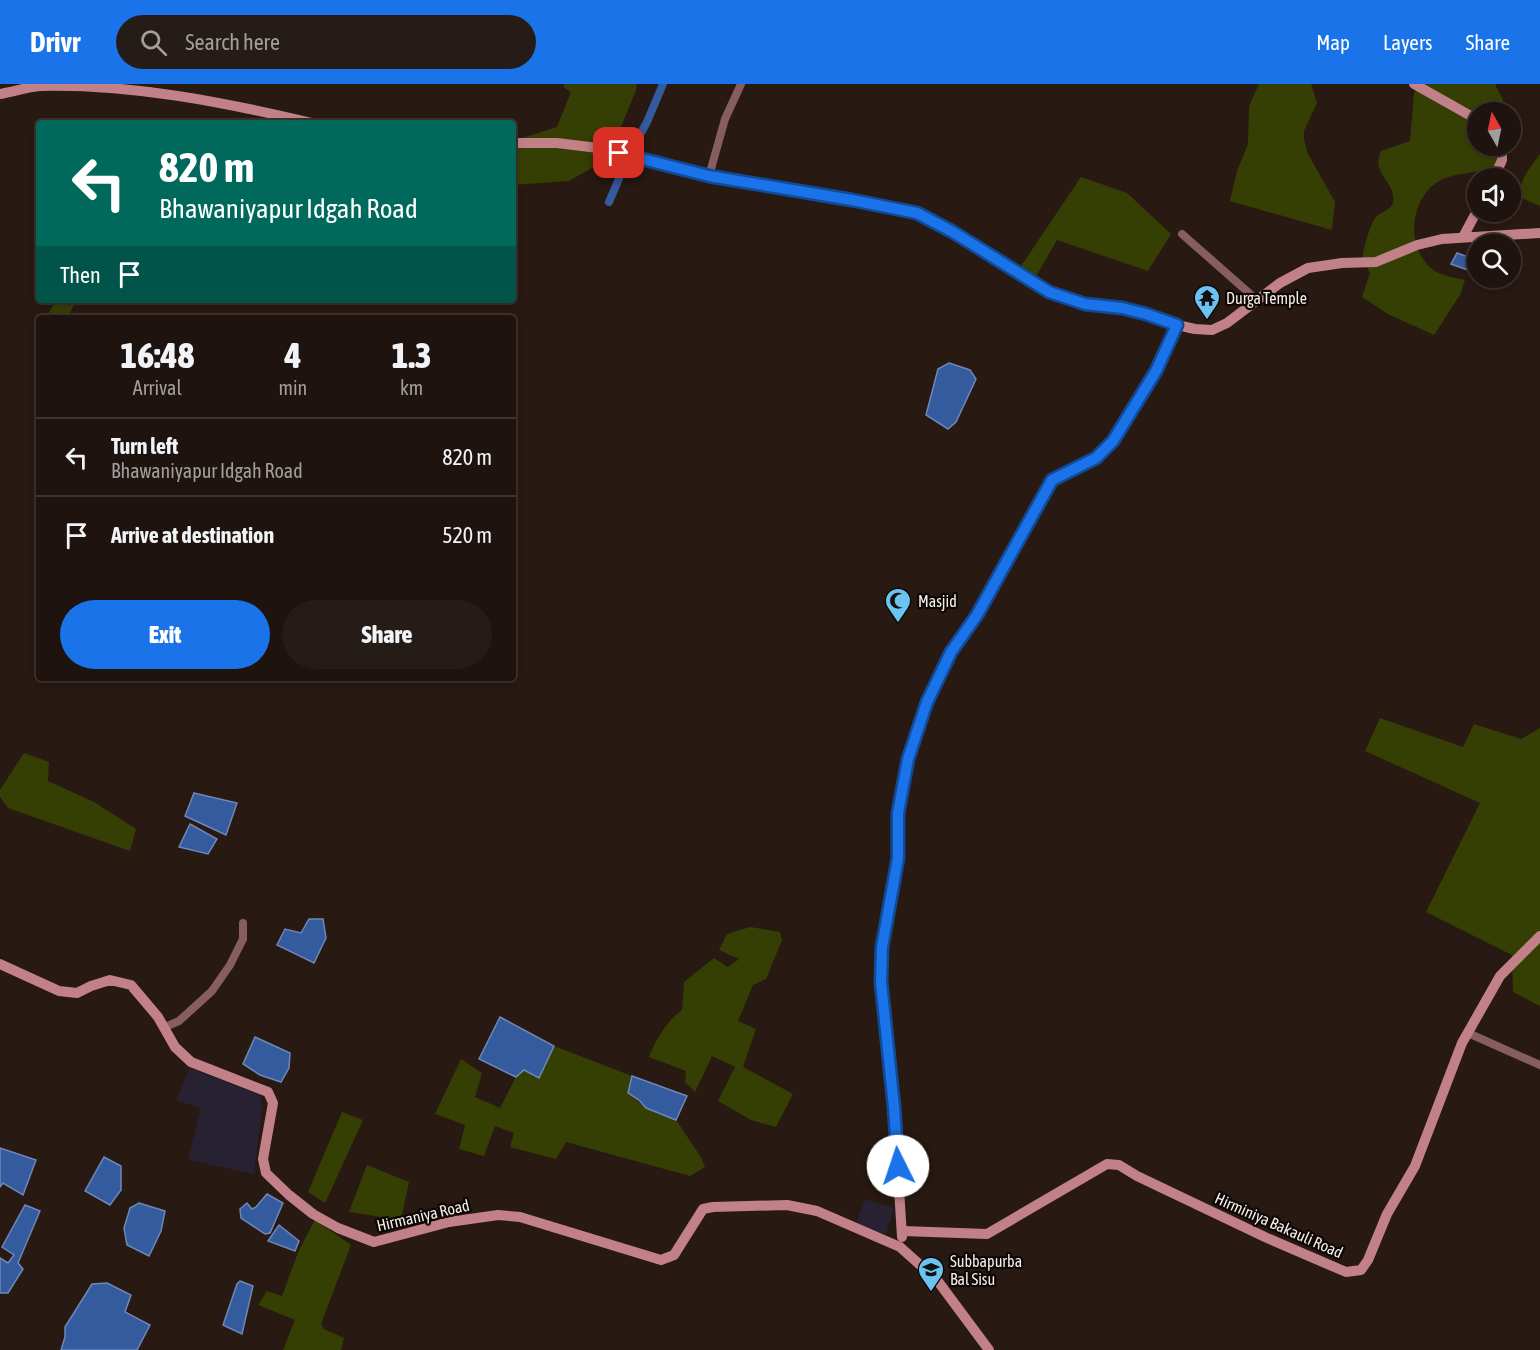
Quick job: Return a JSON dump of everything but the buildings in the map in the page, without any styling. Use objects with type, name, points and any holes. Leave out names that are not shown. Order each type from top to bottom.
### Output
[{"type":"street","points":[[709,176],[725,118],[741,84]]},
{"type":"street","points":[[1414,84],[1467,114]]},
{"type":"street","points":[[0,94],[38,86],[118,86],[178,93],[299,120]]},
{"type":"street","points":[[516,143],[557,143],[598,148],[709,176],[917,213],[953,232],[1049,292],[1085,304],[1122,308],[1195,329],[1212,330],[1227,323],[1280,282],[1308,268],[1342,263],[1376,262],[1417,245],[1442,239],[1540,233]]},
{"type":"street","points":[[1463,237],[1471,222]]},
{"type":"street","points":[[1182,234],[1257,300]]},
{"type":"street","points":[[900,1247],[903,1231],[894,1107],[881,982],[882,947],[898,858],[898,813],[908,759],[927,702],[951,652],[977,615],[1052,480],[1096,458],[1113,441],[1156,371],[1177,325]]},
{"type":"street","points":[[165,1027],[179,1021],[212,991],[230,965],[243,939],[243,923]]},
{"type":"street","name":"Hirminiya Bakauli Road","points":[[903,1231],[987,1234],[1107,1164],[1119,1165],[1137,1176],[1267,1238],[1346,1272],[1361,1270],[1368,1260],[1387,1214],[1415,1166],[1453,1064],[1468,1033],[1500,976],[1540,936]]},
{"type":"street","name":"Hirmaniya Road","points":[[0,964],[59,991],[76,993],[110,980],[131,985],[165,1027],[174,1047],[191,1062],[268,1092],[273,1103],[263,1158],[266,1173],[313,1214],[338,1228],[374,1242],[449,1222],[498,1215],[520,1217],[661,1260],[674,1255],[703,1209],[787,1205],[817,1211],[900,1247],[937,1280],[989,1350]]},
{"type":"street","points":[[1468,1033],[1540,1065]]},
{"type":"shaded area","points":[[190,1068],[260,1095],[262,1109],[254,1174],[188,1160],[201,1108],[176,1100]]},
{"type":"shaded area","points":[[864,1199],[894,1208],[886,1234],[856,1226]]},
{"type":"green space","points":[[565,84],[637,84],[614,144],[601,163],[569,181],[516,185],[516,140],[557,127],[571,92],[563,87]]},
{"type":"green space","points":[[1259,84],[1311,84],[1317,103],[1304,131],[1304,139],[1308,154],[1335,202],[1332,230],[1230,201],[1237,171],[1248,144],[1249,106]]},
{"type":"green space","points":[[1418,84],[1495,84],[1503,100],[1502,102],[1467,102],[1467,156],[1507,156],[1506,162],[1492,168],[1467,168],[1467,173],[1436,183],[1427,191],[1416,214],[1415,239],[1425,262],[1435,271],[1446,276],[1465,280],[1460,295],[1434,335],[1388,314],[1362,297],[1370,273],[1363,256],[1364,248],[1376,217],[1393,202],[1391,189],[1379,166],[1381,151],[1410,141],[1414,94]]},
{"type":"green space","points":[[1540,154],[1540,206],[1521,198],[1521,186],[1526,174]]},
{"type":"green space","points":[[1081,177],[1127,193],[1171,234],[1148,271],[1057,240],[1035,278],[1019,269]]},
{"type":"green space","points":[[54,303],[75,303],[69,315],[48,315]]},
{"type":"green space","points":[[1380,718],[1463,747],[1474,724],[1521,739],[1540,728],[1540,1006],[1513,992],[1512,955],[1426,912],[1480,803],[1365,751]]},
{"type":"green space","points":[[24,753],[49,762],[48,781],[94,802],[136,829],[130,851],[8,808],[0,797],[0,790]]},
{"type":"green space","points":[[750,927],[780,932],[782,940],[766,979],[753,985],[738,1021],[756,1029],[743,1067],[793,1094],[776,1127],[751,1120],[718,1101],[735,1067],[712,1056],[695,1092],[685,1082],[686,1071],[649,1057],[662,1031],[682,1010],[684,982],[714,958],[728,967],[739,959],[719,950],[727,934]]},
{"type":"green space","points":[[554,1046],[632,1076],[628,1093],[646,1108],[676,1120],[701,1157],[705,1167],[690,1176],[566,1142],[556,1159],[510,1147],[514,1133],[495,1126],[484,1156],[459,1149],[465,1125],[435,1114],[461,1059],[482,1073],[475,1097],[500,1108],[516,1077],[524,1070],[539,1078]]},
{"type":"green space","points":[[342,1112],[363,1120],[325,1203],[308,1192]]},
{"type":"green space","points":[[367,1165],[409,1182],[401,1220],[349,1212]]},
{"type":"green space","points":[[315,1220],[351,1245],[321,1324],[324,1329],[344,1338],[341,1350],[283,1350],[295,1320],[258,1305],[267,1291],[282,1296],[299,1250]]},
{"type":"water","points":[[1457,253],[1467,256],[1467,270],[1451,264]]},
{"type":"water","points":[[949,363],[970,370],[976,379],[956,422],[948,429],[926,415],[938,369]]},
{"type":"water","points":[[194,793],[237,803],[226,835],[185,816]]},
{"type":"water","points":[[190,824],[217,839],[208,854],[179,847]]},
{"type":"water","points":[[309,919],[323,919],[326,938],[314,963],[277,945],[285,929],[301,933]]},
{"type":"water","points":[[500,1017],[554,1046],[539,1078],[524,1070],[516,1077],[479,1059]]},
{"type":"water","points":[[255,1037],[290,1053],[289,1068],[281,1082],[260,1075],[243,1064]]},
{"type":"water","points":[[632,1076],[687,1096],[676,1120],[646,1108],[628,1093]]},
{"type":"water","points":[[0,1148],[36,1160],[23,1195],[3,1183],[0,1187]]},
{"type":"water","points":[[104,1157],[121,1166],[121,1190],[110,1205],[85,1191]]},
{"type":"water","points":[[267,1194],[283,1203],[270,1233],[265,1234],[241,1218],[240,1209],[247,1203],[252,1209],[256,1207]]},
{"type":"water","points":[[139,1203],[165,1211],[161,1231],[149,1256],[127,1245],[124,1228],[130,1208]]},
{"type":"water","points":[[25,1205],[40,1211],[18,1263],[23,1269],[8,1293],[0,1293],[0,1258],[8,1263],[14,1255],[2,1247]]},
{"type":"water","points":[[279,1225],[299,1241],[295,1251],[268,1241]]},
{"type":"water","points":[[240,1281],[253,1286],[242,1334],[223,1325]]},
{"type":"water","points":[[107,1283],[131,1295],[125,1312],[150,1325],[137,1350],[61,1350],[65,1327],[92,1284]]},
{"type":"waterway","points":[[632,149],[647,122],[663,84]]},
{"type":"waterway","points":[[609,202],[627,160]]},
{"type":"place","name":"Durga Temple","points":[[1207,321]]},
{"type":"place","name":"Masjid","points":[[898,624]]},
{"type":"place","name":"Subbapurba Bal Sisu","points":[[931,1293]]},
{"type":"route","points":[[619,153],[709,176],[917,213],[953,232],[1049,292],[1085,304],[1122,308],[1146,314],[1177,325],[1156,371],[1113,441],[1096,458],[1052,480],[977,615],[951,652],[927,702],[908,759],[898,813],[898,858],[882,947],[881,982],[898,1166]]}]
